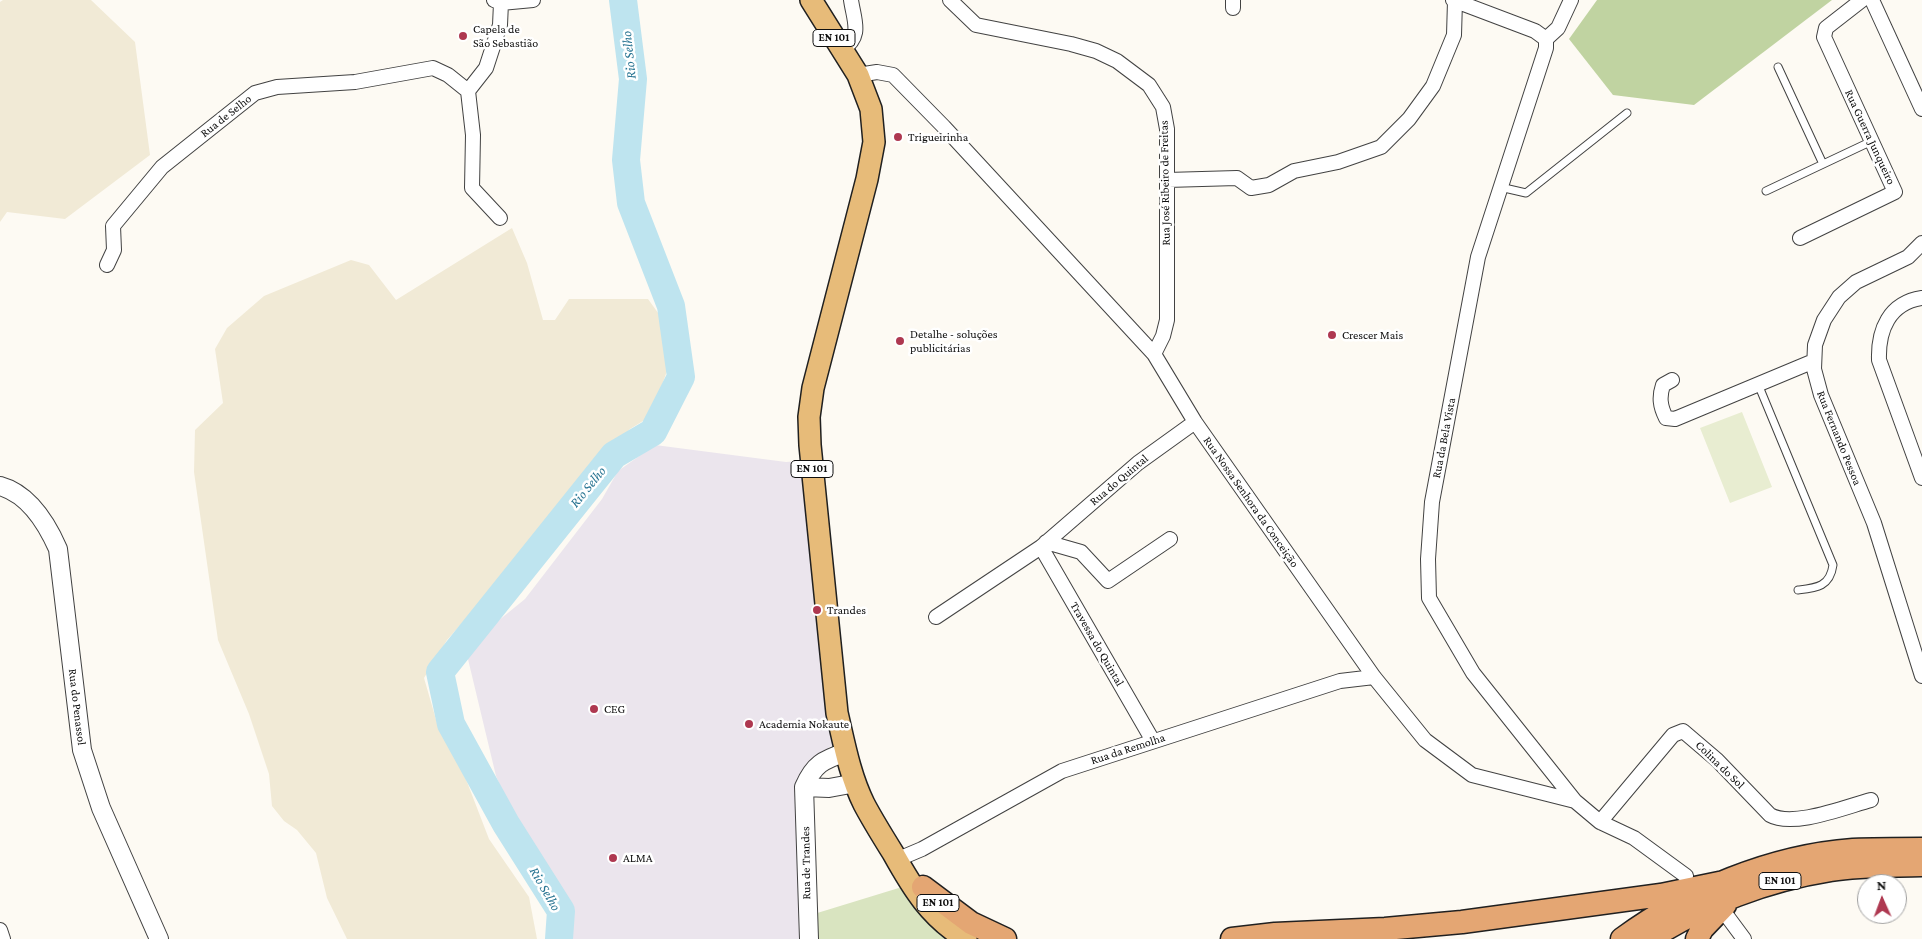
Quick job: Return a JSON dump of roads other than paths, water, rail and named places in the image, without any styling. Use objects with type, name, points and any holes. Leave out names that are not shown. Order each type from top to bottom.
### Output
[{"type":"highway","name":"EN 101","points":[[1622,939],[1660,913],[1728,899],[1778,863],[1853,850],[1922,849]]},
{"type":"highway","name":"EN 101","points":[[1650,939],[1688,917],[1728,899],[1784,880],[1830,870],[1922,865]]},
{"type":"highway","points":[[923,887],[970,923],[1005,939]]},
{"type":"highway","points":[[1232,939],[1275,934],[1462,922],[1661,896],[1728,899]]},
{"type":"highway","points":[[1697,939],[1702,929],[1728,899]]},
{"type":"main road","name":"EN 101","points":[[811,0],[858,76],[871,109],[874,142],[867,179],[813,388],[810,417],[810,445],[837,712],[846,752],[856,783],[864,802],[896,860],[913,889],[925,904],[949,928],[966,939]]},
{"type":"main road","name":"EN 101","points":[[896,860],[944,910],[972,932],[986,939]]},
{"type":"street","points":[[500,218],[472,188],[473,135],[468,91],[486,68],[500,25],[497,2],[533,0]]},
{"type":"street","points":[[842,50],[852,43],[856,29],[851,0]]},
{"type":"street","name":"Rua José Ribeiro de Freitas","points":[[950,0],[976,25],[1071,44],[1096,51],[1117,61],[1149,85],[1163,107],[1167,129],[1167,320],[1163,336],[1154,354]]},
{"type":"street","points":[[1167,180],[1237,178],[1252,188],[1269,186],[1294,170],[1338,162],[1381,147],[1410,119],[1433,86],[1454,35],[1454,0],[1535,31],[1546,39],[1558,28],[1571,0]]},
{"type":"street","name":"Rua Guerra Junqueiro","points":[[1800,238],[1895,192],[1824,37],[1826,28],[1862,0]]},
{"type":"street","points":[[1872,0],[1922,109]]},
{"type":"street","name":"Rua da Bela Vista","points":[[1546,39],[1546,48],[1478,257],[1432,502],[1428,559],[1429,598],[1473,673],[1574,801]]},
{"type":"street","name":"Rua de Selho","points":[[108,265],[114,250],[113,226],[162,167],[255,93],[276,87],[355,82],[433,68],[448,75],[468,91]]},
{"type":"street","name":"Rua Nossa Senhora da Conceição","points":[[858,76],[877,72],[893,75],[944,127],[1154,354],[1195,422],[1374,677],[1425,740],[1472,776],[1574,801],[1600,822],[1634,838],[1686,876]]},
{"type":"street","name":"Rua Fernando Pessoa","points":[[1922,243],[1908,256],[1856,282],[1839,297],[1824,320],[1815,344],[1814,361],[1820,395],[1874,523],[1922,676]]},
{"type":"street","points":[[1922,298],[1912,300],[1896,308],[1883,324],[1878,341],[1879,360],[1922,478]]},
{"type":"street","points":[[1672,380],[1663,385],[1660,395],[1661,408],[1666,418],[1675,419],[1814,361]]},
{"type":"street","name":"Rua do Quintal","points":[[936,617],[1044,544],[1138,463],[1195,422]]},
{"type":"street","name":"Rua do Penassol","points":[[0,486],[27,502],[46,523],[58,549],[82,750],[101,808],[159,939]]},
{"type":"street","points":[[1044,544],[1081,552],[1108,581],[1170,539]]},
{"type":"street","name":"Travessa do Quintal","points":[[1044,544],[1153,741]]},
{"type":"street","name":"Rua da Remolha","points":[[896,860],[922,849],[1062,771],[1340,682],[1374,677]]},
{"type":"street","name":"Colina do Sol","points":[[1600,822],[1673,735],[1683,731],[1718,760],[1770,815],[1778,819],[1805,817],[1870,800]]},
{"type":"street","points":[[846,752],[827,758],[811,770],[804,787],[829,788],[856,783]]},
{"type":"street","name":"Rua de Trandes","points":[[804,787],[809,939]]},
{"type":"street","points":[[1728,899],[1744,939]]},
{"type":"street","points":[[0,930],[3,939]]},
{"type":"lane","points":[[1778,67],[1823,164]]},
{"type":"lane","points":[[1500,187],[1526,193],[1627,113]]},
{"type":"lane","points":[[1766,191],[1872,141]]},
{"type":"lane","points":[[1758,384],[1833,566],[1828,581],[1819,588],[1798,590]]},
{"type":"waterway","name":"Rio Selho","points":[[559,939],[561,911],[506,824],[451,724],[440,672],[614,455],[653,432],[681,377],[671,306],[631,203],[626,160],[633,79],[623,0]]},
{"type":"place","name":"Capela de São Sebastião","points":[[463,36]]},
{"type":"place","name":"Trigueirinha","points":[[898,137]]},
{"type":"place","name":"Crescer Mais","points":[[1332,335]]},
{"type":"place","name":"Detalhe - soluções publicitárias","points":[[900,341]]},
{"type":"place","name":"Trandes","points":[[817,610]]},
{"type":"place","name":"CEG","points":[[594,709]]},
{"type":"place","name":"Academia Nokaute","points":[[749,724]]},
{"type":"place","name":"ALMA","points":[[613,858]]}]
